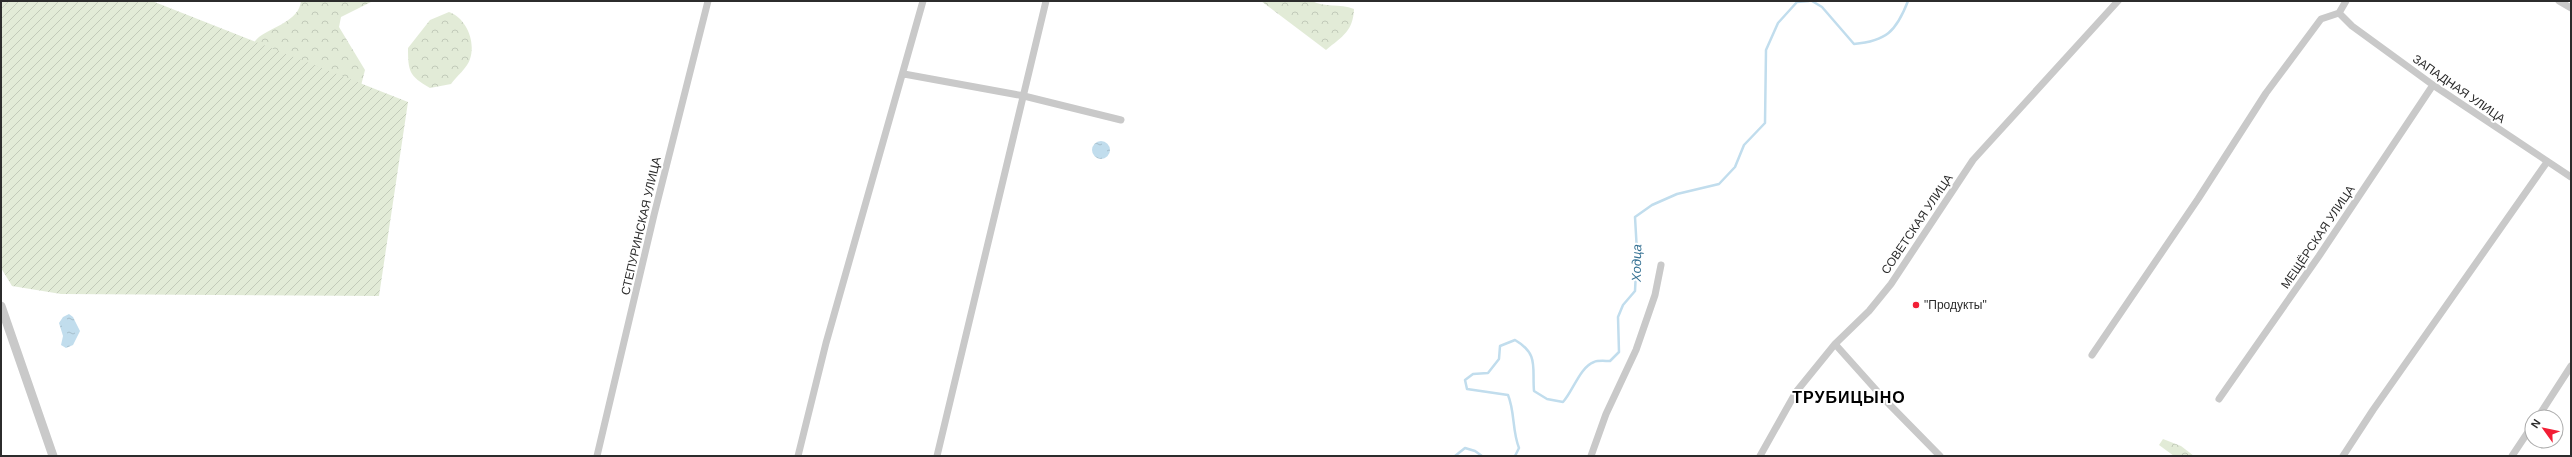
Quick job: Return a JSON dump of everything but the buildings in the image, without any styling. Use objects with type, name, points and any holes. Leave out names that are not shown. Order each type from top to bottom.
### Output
[{"type":"street","name":"СТЕПУРИНСКАЯ УЛИЦА","points":[[597,456],[654,214],[708,1]]},
{"type":"street","points":[[798,456],[826,343],[904,74],[923,1]]},
{"type":"street","points":[[937,456],[1046,1]]},
{"type":"street","name":"СОВЕТСКАЯ УЛИЦА","points":[[1760,456],[1796,392],[1835,344],[1869,311],[1891,284],[1973,160],[2118,1]]},
{"type":"street","points":[[2092,355],[2198,199],[2266,93],[2321,19],[2339,13],[2346,1]]},
{"type":"street","points":[[2559,1],[2571,8]]},
{"type":"street","name":"ЗАПАДНАЯ УЛИЦА","points":[[2339,13],[2352,26],[2433,85],[2571,177]]},
{"type":"street","points":[[904,74],[1024,96],[1121,120]]},
{"type":"street","name":"МЕЩЁРСКАЯ УЛИЦА","points":[[2219,399],[2319,256],[2433,85]]},
{"type":"street","points":[[2343,456],[2372,410],[2548,162]]},
{"type":"street","points":[[1591,456],[1606,414],[1636,350],[1643,324],[1655,294],[1661,266]]},
{"type":"street","points":[[1,306],[53,456]]},
{"type":"street","points":[[1835,344],[1886,401],[1940,456]]},
{"type":"street","points":[[2543,409],[2571,366]]},
{"type":"street","points":[[2512,456],[2524,438]]},
{"type":"green space","points":[[1,1],[152,1],[408,102],[379,296],[61,294],[12,286],[1,268]]},
{"type":"green space","points":[[301,1],[373,1],[341,17],[339,27],[365,70],[357,101],[246,55],[259,37],[290,19],[299,8]]},
{"type":"green space","points":[[1261,1],[1312,1],[1322,4],[1349,7],[1354,9],[1352,23],[1346,32],[1326,50]]},
{"type":"green space","points":[[449,12],[460,19],[465,25],[472,45],[472,52],[469,62],[451,84],[430,88],[418,80],[411,72],[408,62],[408,48],[430,20]]},
{"type":"green space","points":[[2163,439],[2181,446],[2194,456],[2174,456],[2159,445]]},
{"type":"water","points":[[1101,141],[1107,144],[1110,150],[1107,156],[1101,159],[1095,156],[1092,150],[1095,144]]},
{"type":"water","points":[[69,314],[73,317],[80,331],[73,345],[66,348],[61,345],[63,336],[59,323],[63,317]]},
{"type":"waterway","name":"Ходца","points":[[1515,456],[1519,448],[1515,435],[1512,408],[1508,395],[1467,389],[1465,380],[1473,374],[1488,373],[1499,359],[1500,346],[1515,340],[1523,345],[1531,356],[1533,362],[1534,391],[1547,399],[1563,402],[1581,374],[1589,365],[1597,361],[1610,361],[1619,352],[1618,317],[1623,305],[1635,291],[1637,252],[1635,217],[1652,205],[1677,194],[1719,184],[1735,167],[1744,145],[1765,123],[1766,50],[1778,23],[1797,2],[1809,1]]},
{"type":"waterway","name":"Ходца","points":[[1812,1],[1822,7],[1854,44],[1865,43],[1882,37],[1888,33],[1899,20],[1908,1]]},
{"type":"waterway","name":"Ходца","points":[[1455,456],[1465,448],[1475,451],[1482,456]]},
{"type":"place","name":"\"Продукты\"","points":[[1916,305]]},
{"type":"district","name":"ТРУБИЦЫНО","points":[[1849,397]]}]
